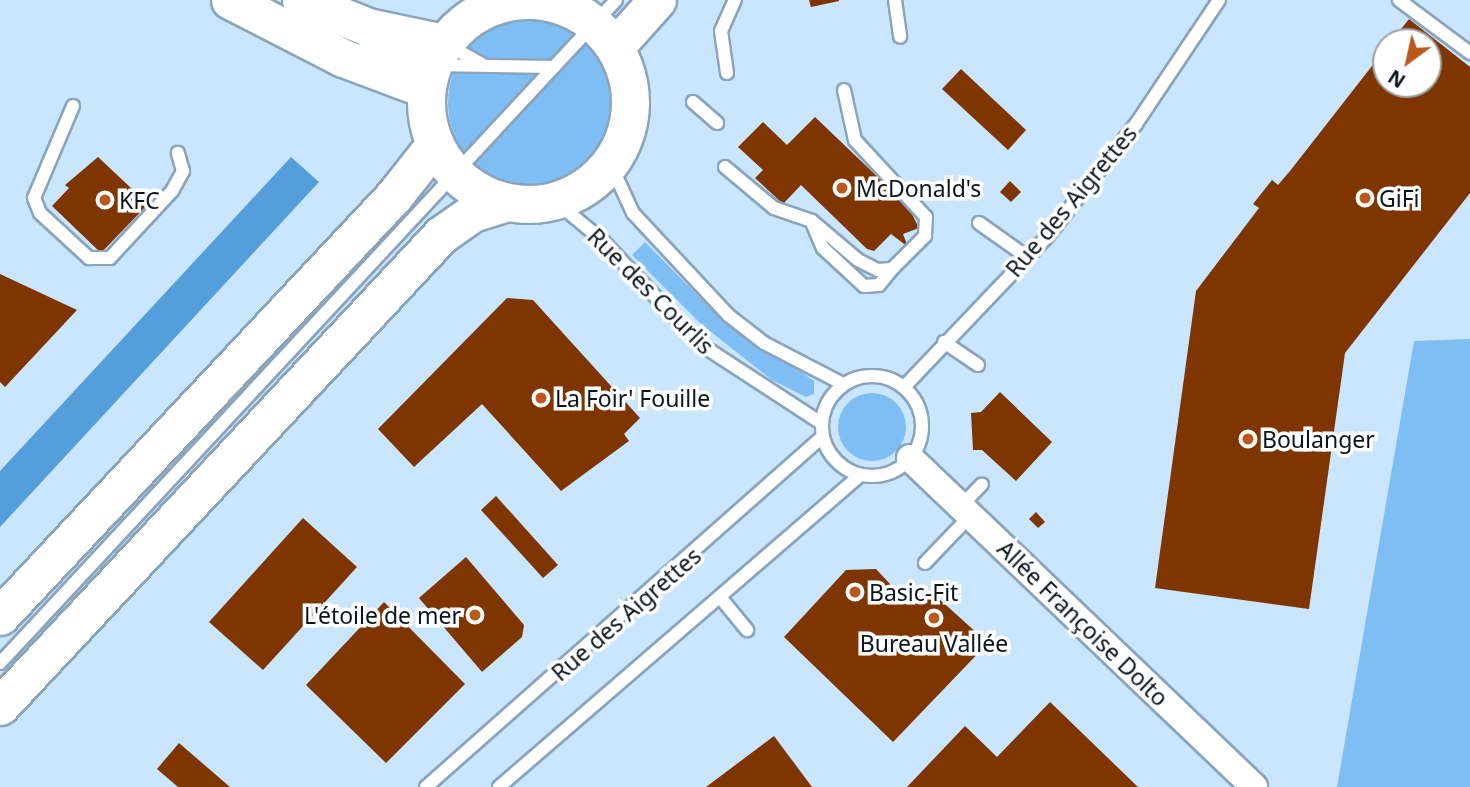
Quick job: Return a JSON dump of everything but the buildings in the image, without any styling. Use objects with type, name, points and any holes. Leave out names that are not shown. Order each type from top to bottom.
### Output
[{"type":"main road","points":[[230,0],[368,27],[434,66]]},
{"type":"main road","points":[[508,202],[457,176],[435,144],[434,66],[486,8],[513,0],[594,16],[657,0]]},
{"type":"main road","points":[[299,15],[343,58],[434,66]]},
{"type":"main road","points":[[0,706],[441,235],[472,213],[508,202],[555,201],[576,193],[611,163],[631,105],[594,16]]},
{"type":"main road","points":[[0,616],[394,196],[435,144]]},
{"type":"street","name":"Allée Françoise Dolto","points":[[911,458],[1254,787]]},
{"type":"lane","points":[[727,73],[722,31],[735,0]]},
{"type":"lane","points":[[895,0],[900,37]]},
{"type":"lane","name":"Rue des Aigrettes","points":[[904,387],[1027,257],[1136,124],[1219,0]]},
{"type":"lane","points":[[1399,0],[1470,53]]},
{"type":"lane","points":[[0,663],[457,176],[554,67],[594,16]]},
{"type":"lane","points":[[434,66],[483,65]]},
{"type":"lane","points":[[434,66],[554,67]]},
{"type":"lane","points":[[812,221],[823,248],[864,286],[879,285],[925,236],[926,217],[855,140],[844,90]]},
{"type":"lane","points":[[693,102],[717,123]]},
{"type":"lane","points":[[73,106],[34,198],[40,213],[89,258],[110,258],[172,191],[183,171],[177,153]]},
{"type":"lane","name":"Rue des Courlis","points":[[611,163],[633,213],[728,315],[764,343],[843,384]]},
{"type":"lane","points":[[725,167],[774,208],[812,221],[858,260],[892,269]]},
{"type":"lane","name":"Rue des Courlis","points":[[555,201],[603,241],[700,344],[821,423]]},
{"type":"lane","points":[[979,223],[1027,257]]},
{"type":"lane","points":[[944,342],[978,365]]},
{"type":"lane","points":[[874,375],[904,387],[921,413],[920,437],[911,458],[883,475],[861,475],[828,451],[822,437],[821,423],[843,384],[874,375]]},
{"type":"lane","name":"Rue des Aigrettes","points":[[426,787],[822,437]]},
{"type":"lane","points":[[499,787],[861,475]]},
{"type":"lane","points":[[925,563],[966,511],[982,484]]},
{"type":"lane","points":[[720,597],[747,630]]},
{"type":"shaded area","points":[[533,18],[566,24],[593,43],[612,70],[618,103],[612,136],[593,163],[566,182],[533,188],[500,182],[473,163],[454,136],[448,103],[454,70],[473,43],[500,24]]},
{"type":"shaded area","points":[[291,157],[319,182],[0,527],[0,471]]},
{"type":"shaded area","points":[[645,242],[713,311],[814,381],[814,394],[806,397],[772,380],[701,324],[632,255]]},
{"type":"shaded area","points":[[1470,339],[1470,787],[1337,787],[1414,341]]},
{"type":"shaded area","points":[[865,393],[879,393],[891,398],[901,408],[906,427],[901,446],[891,456],[879,461],[865,461],[853,456],[843,446],[838,434],[838,420],[843,408],[853,398]]},
{"type":"place","name":"McDonald's","points":[[842,188]]},
{"type":"place","name":"GiFi","points":[[1365,198]]},
{"type":"place","name":"KFC","points":[[105,200]]},
{"type":"place","name":"La Foir' Fouille","points":[[541,398]]},
{"type":"place","name":"Boulanger","points":[[1248,439]]},
{"type":"place","name":"Basic-Fit","points":[[855,592]]},
{"type":"place","name":"L'étoile de mer","points":[[475,615]]},
{"type":"place","name":"Bureau Vallée","points":[[934,618]]}]
